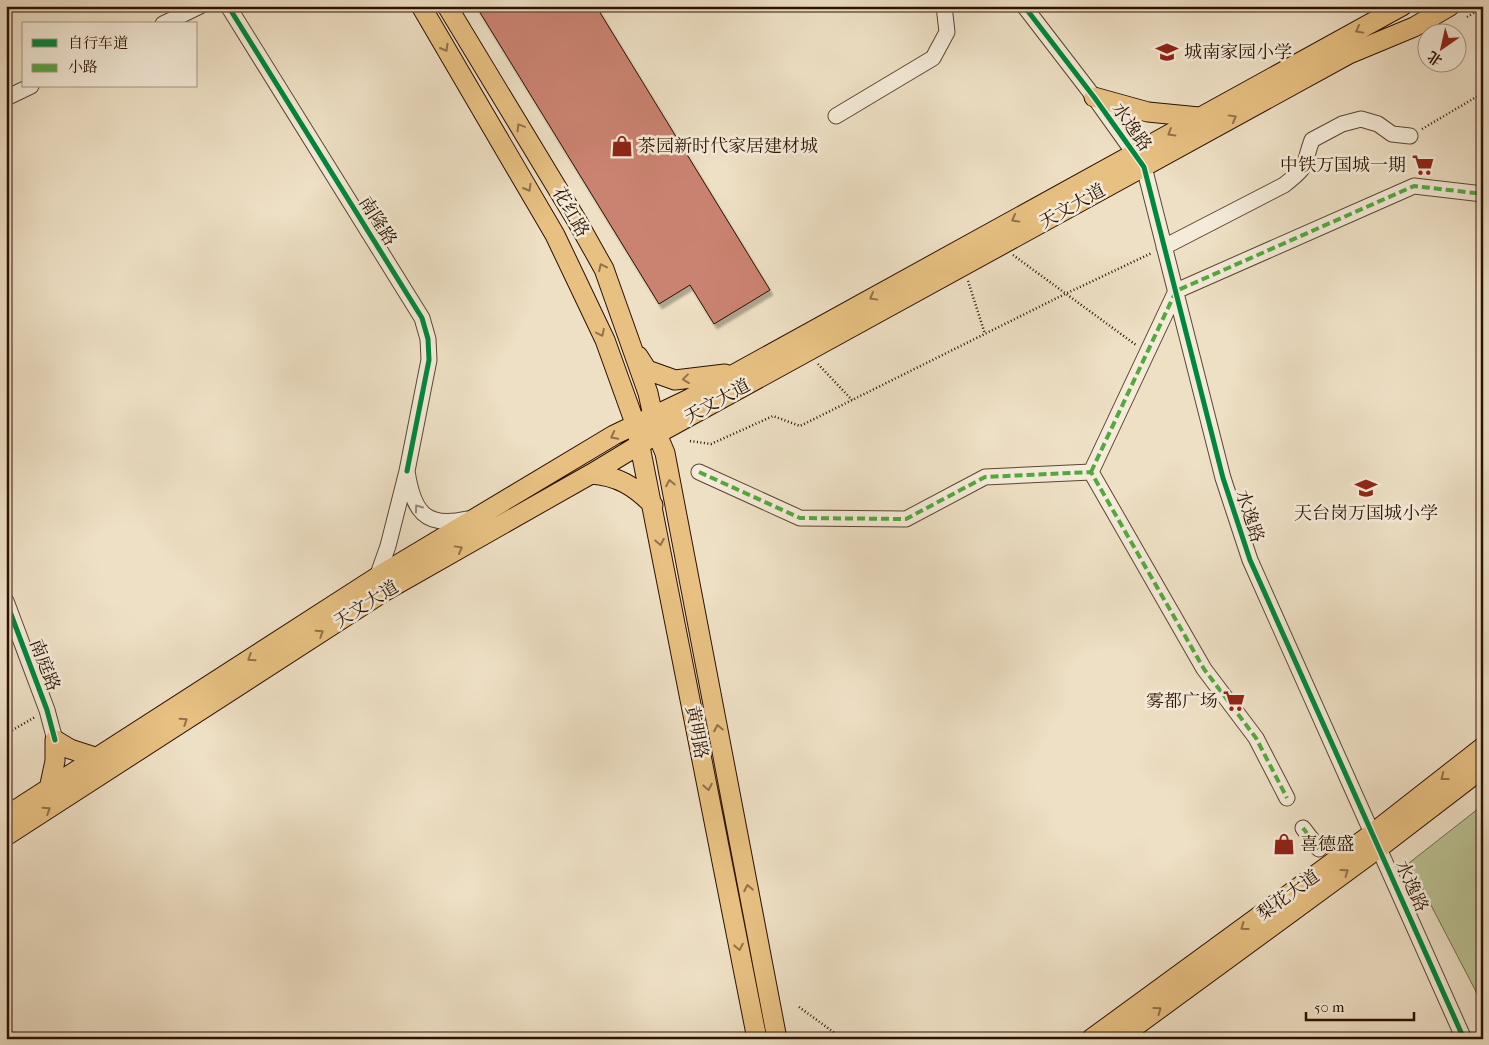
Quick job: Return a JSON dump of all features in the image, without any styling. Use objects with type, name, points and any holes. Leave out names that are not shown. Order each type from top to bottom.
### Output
[{"type":"main road","name":"花红路","points":[[421,6],[555,234],[604,340],[636,426]]},
{"type":"main road","name":"花红路","points":[[447,6],[604,269],[648,393],[655,426]]},
{"type":"main road","name":"天文大道","points":[[6,816],[377,577],[614,436],[636,426],[655,426],[1140,161],[1199,117],[1402,6]]},
{"type":"main road","name":"天文大道","points":[[6,836],[385,591],[591,474],[640,444],[655,426],[734,373],[1140,161],[1349,54],[1414,27],[1450,6]]},
{"type":"main road","points":[[1094,97],[1148,112],[1199,117]]},
{"type":"main road","points":[[555,234],[574,256],[585,256],[587,251],[586,245],[577,221]]},
{"type":"main road","points":[[632,346],[647,370],[663,377],[675,380],[734,373]]},
{"type":"main road","name":"黄明路","points":[[636,426],[757,1039]]},
{"type":"main road","name":"黄明路","points":[[655,426],[664,453],[777,1039]]},
{"type":"main road","points":[[591,474],[605,475],[624,481],[637,489],[653,505]]},
{"type":"main road","points":[[55,740],[70,749],[98,758]]},
{"type":"main road","points":[[49,788],[55,761],[55,740]]},
{"type":"main road","name":"梨花大道","points":[[1118,1039],[1376,840],[1483,747]]},
{"type":"main road","name":"梨花大道","points":[[1091,1039],[1376,840],[1483,768]]},
{"type":"street","points":[[168,22],[200,6]]},
{"type":"street","name":"南隆路","points":[[228,6],[422,318],[428,339],[429,360],[407,470],[388,546],[377,577]]},
{"type":"street","points":[[836,116],[933,58],[947,32],[944,6]]},
{"type":"street","name":"水逸路","points":[[1024,6],[1094,97],[1140,161],[1176,291],[1223,478],[1250,560],[1464,1039]]},
{"type":"street","points":[[6,98],[27,88]]},
{"type":"street","points":[[1164,248],[1284,185],[1300,172],[1307,163],[1312,140],[1342,124],[1361,119],[1378,124],[1392,134],[1410,136]]},
{"type":"street","points":[[1091,472],[1176,291],[1414,186],[1483,194]]},
{"type":"street","points":[[407,470],[411,495],[424,516],[435,521],[449,523],[478,516]]},
{"type":"street","points":[[699,472],[800,518],[906,519],[985,477],[1091,472]]},
{"type":"street","points":[[1091,472],[1204,669],[1256,738],[1287,798]]},
{"type":"street","name":"南庭路","points":[[6,601],[47,710],[55,740]]},
{"type":"street","points":[[1304,828],[1320,849]]},
{"type":"path","points":[[1467,18],[1483,7]]},
{"type":"path","points":[[1410,136],[1483,93]]},
{"type":"path","points":[[690,441],[710,444],[773,416],[800,426],[1065,294],[1164,248]]},
{"type":"path","points":[[1012,254],[1148,353]]},
{"type":"path","points":[[967,280],[985,334]]},
{"type":"path","points":[[818,364],[852,400]]},
{"type":"path","points":[[6,734],[47,710]]},
{"type":"path","points":[[799,1007],[843,1039]]},
{"type":"green space","points":[[1483,805],[1483,1005],[1409,863]]},
{"type":"building","name":"茶园新时代家居建材城","points":[[476,6],[596,6],[770,290],[714,324],[690,285],[659,304]]},
{"type":"marked path","points":[[1091,472],[1176,291],[1414,186],[1483,194]]},
{"type":"marked path","points":[[699,472],[800,518],[906,519],[985,477],[1091,472],[1204,669],[1256,738],[1287,798]]},
{"type":"marked path","points":[[1303,828],[1319,849]]},
{"type":"cycle path","points":[[228,6],[422,318],[428,339],[429,360],[407,471]]},
{"type":"cycle path","points":[[1024,6],[1094,97],[1144,167],[1223,478],[1250,560],[1464,1039]]},
{"type":"cycle path","points":[[6,601],[47,710],[55,740]]},
{"type":"place","name":"城南家园小学","points":[[1167,52]]},
{"type":"place","name":"茶园新时代家居建材城","points":[[622,146]]},
{"type":"place","name":"中铁万国城一期","points":[[1423,165]]},
{"type":"place","name":"天台岗万国城小学","points":[[1366,488]]},
{"type":"place","name":"雾都广场","points":[[1234,701]]},
{"type":"place","name":"喜德盛","points":[[1284,844]]}]
